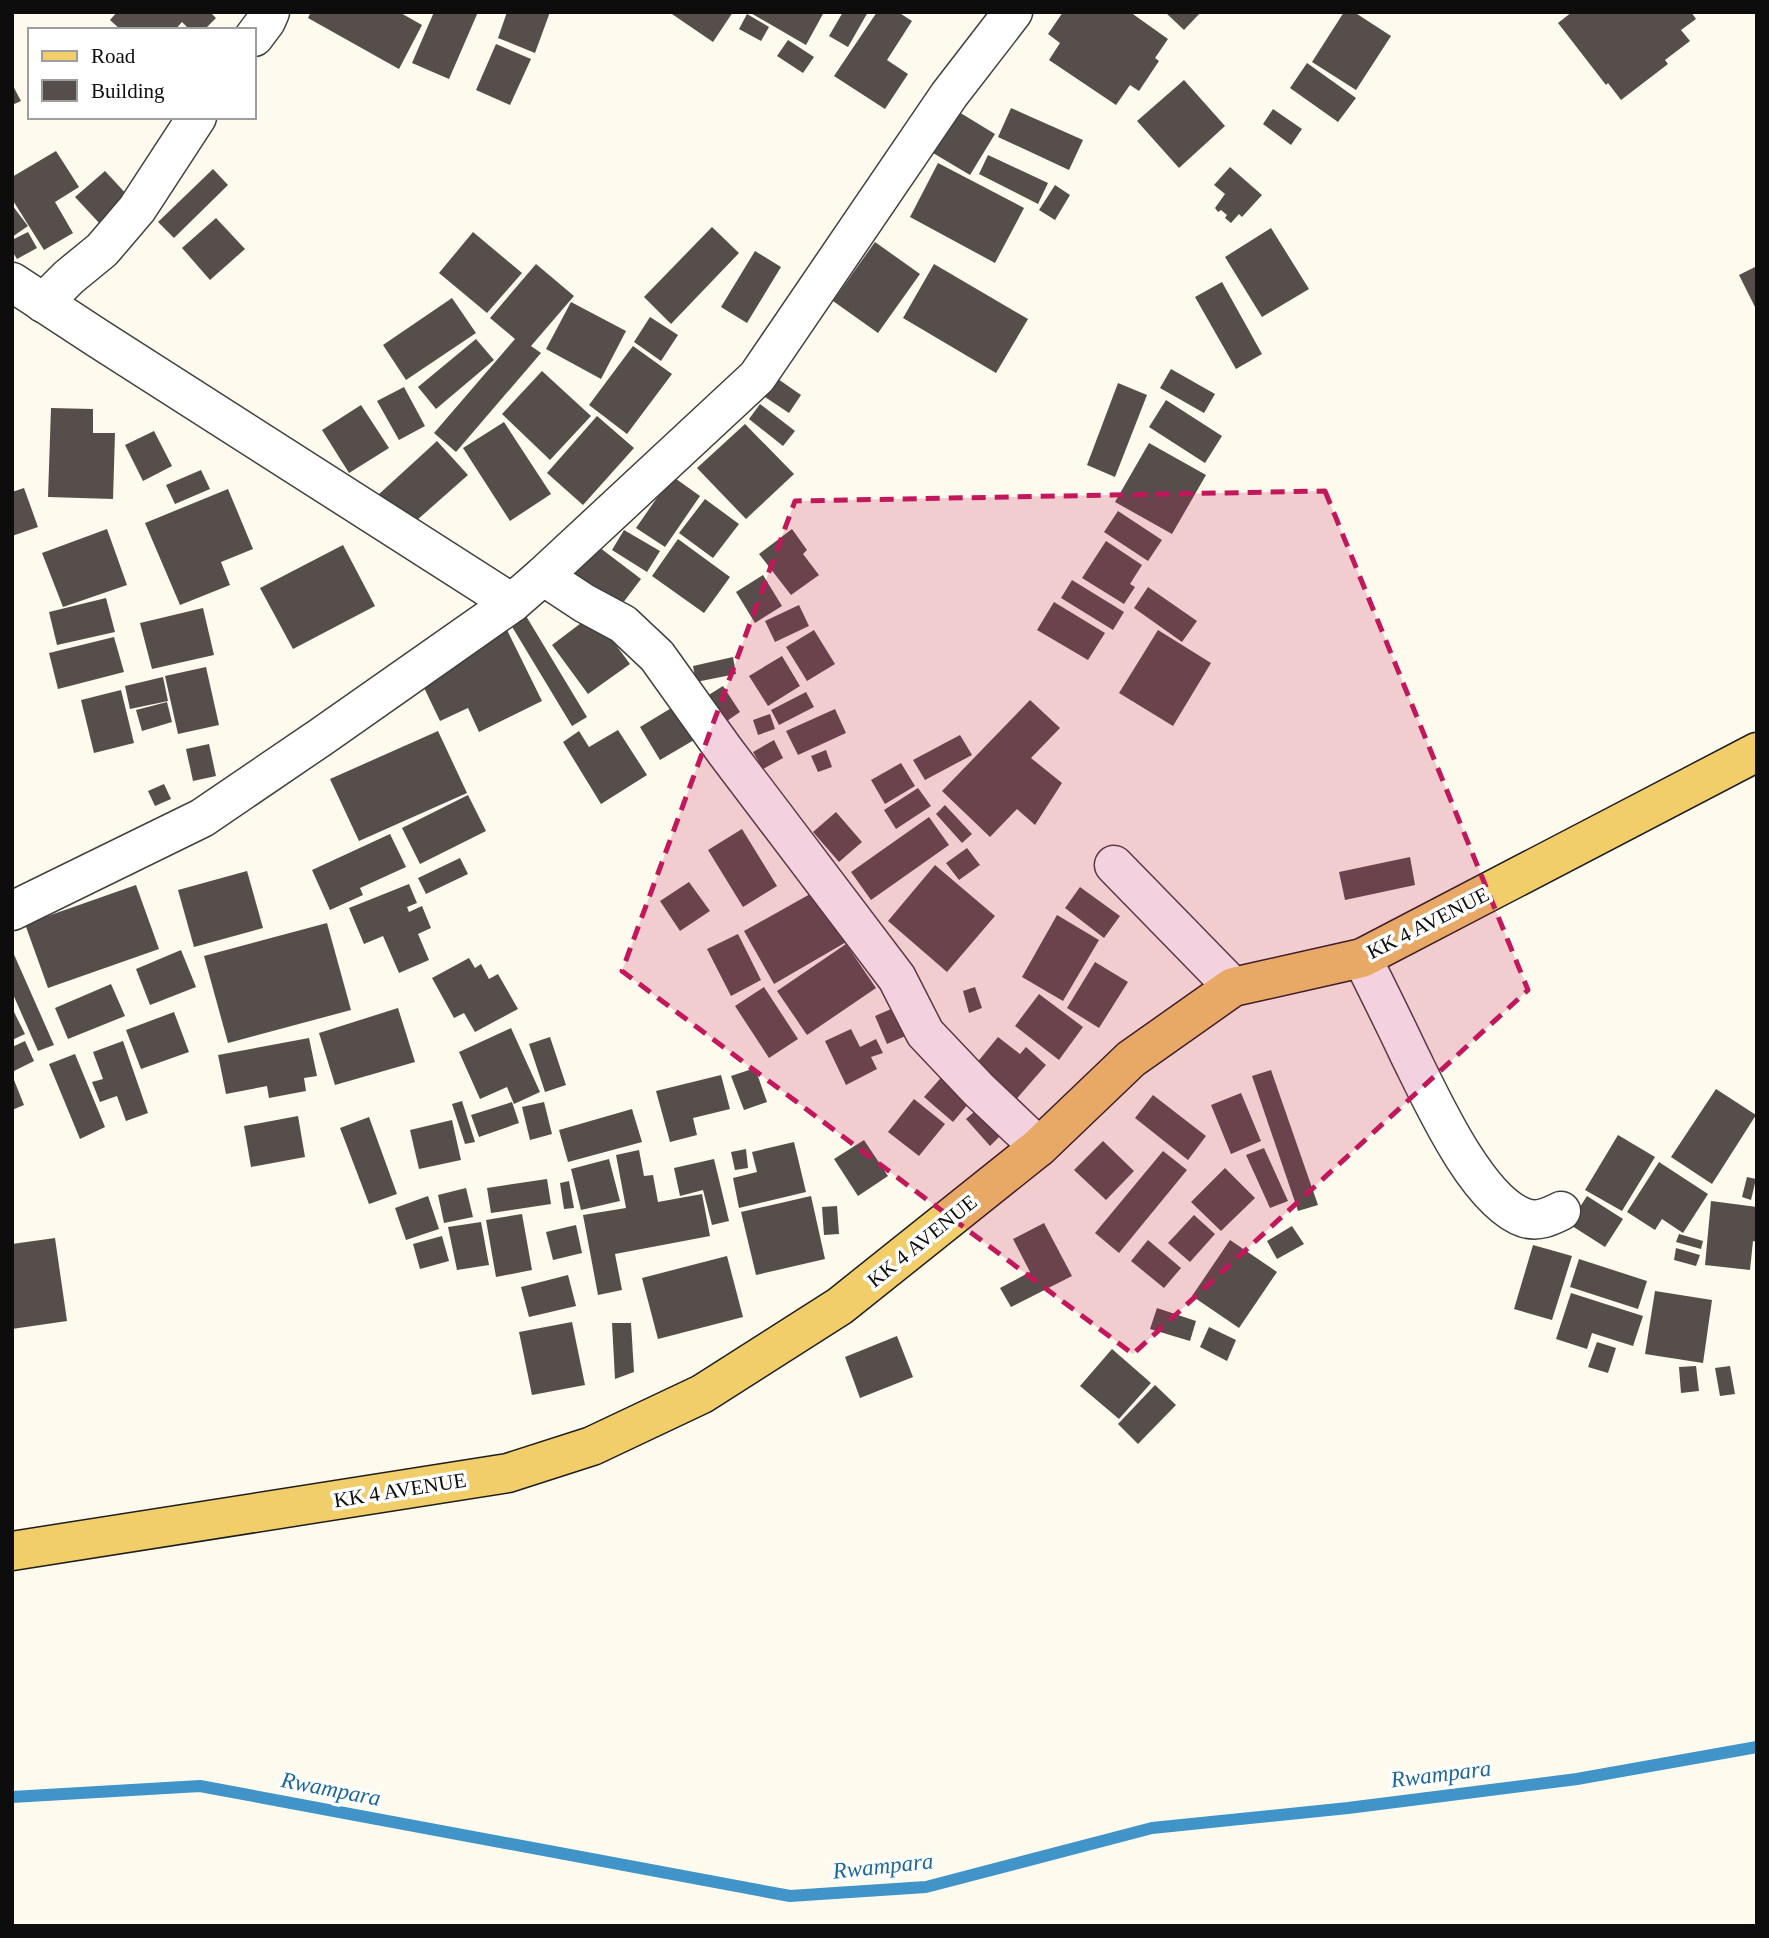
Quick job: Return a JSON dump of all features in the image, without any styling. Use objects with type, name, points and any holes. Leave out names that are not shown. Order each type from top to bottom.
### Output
[{"type":"main road","name":"KK 4 AVENUE","points":[[12,1551],[508,1473],[592,1446],[702,1394],[840,1306],[1039,1147],[1131,1059],[1233,987],[1362,958],[1757,752]]},
{"type":"street","points":[[256,34],[270,12]]},
{"type":"street","points":[[12,911],[202,817],[512,603],[543,576],[757,377],[949,95],[1013,12]]},
{"type":"street","points":[[43,303],[102,250],[137,209],[196,119]]},
{"type":"street","points":[[12,282],[512,603]]},
{"type":"street","points":[[543,576],[623,624],[657,656],[725,751],[897,978],[925,1033],[979,1090],[1039,1147]]},
{"type":"street","points":[[1114,865],[1233,987]]},
{"type":"street","points":[[1362,958],[1443,1124],[1475,1174],[1512,1211],[1526,1218],[1547,1218],[1561,1211]]},
{"type":"highlighted area","points":[[1325,491],[1528,990],[1133,1354],[622,971],[795,501]]},
{"type":"building","points":[[117,12],[210,12],[216,18],[206,28],[188,28],[182,22],[177,28],[119,28],[110,20]]},
{"type":"building","points":[[311,12],[399,12],[422,25],[399,69],[308,18]]},
{"type":"building","points":[[434,12],[478,12],[449,79],[412,63]]},
{"type":"building","points":[[507,12],[550,12],[535,53],[498,38]]},
{"type":"building","points":[[669,12],[733,12],[713,42]]},
{"type":"building","points":[[749,12],[824,12],[806,45]]},
{"type":"building","points":[[843,12],[868,12],[848,47],[829,36]]},
{"type":"building","points":[[877,12],[898,12],[912,21],[887,60],[908,74],[885,109],[834,76]]},
{"type":"building","points":[[1063,12],[1130,12],[1168,39],[1155,58],[1159,61],[1139,91],[1130,85],[1116,105],[1049,60],[1060,43],[1048,34]]},
{"type":"building","points":[[1165,12],[1201,12],[1184,30]]},
{"type":"building","points":[[1344,12],[1354,12],[1391,36],[1356,90],[1312,62]]},
{"type":"building","points":[[1572,12],[1691,12],[1696,19],[1681,30],[1690,41],[1665,60],[1668,64],[1621,100],[1608,83],[1606,85],[1558,23]]},
{"type":"building","points":[[747,14],[769,27],[761,41],[739,29]]},
{"type":"building","points":[[788,40],[814,57],[803,73],[777,56]]},
{"type":"building","points":[[496,44],[531,59],[510,105],[476,90]]},
{"type":"building","points":[[1307,63],[1356,98],[1338,122],[1290,88]]},
{"type":"building","points":[[1184,80],[1225,126],[1179,168],[1137,121]]},
{"type":"building","points":[[12,84],[21,101],[12,105]]},
{"type":"building","points":[[949,106],[995,134],[970,175],[923,147]]},
{"type":"building","points":[[1011,108],[1083,140],[1069,170],[998,137]]},
{"type":"building","points":[[1273,109],[1302,129],[1291,145],[1263,124]]},
{"type":"building","points":[[56,151],[79,187],[55,202],[73,233],[44,250],[12,199],[12,177]]},
{"type":"building","points":[[988,155],[1048,183],[1038,204],[979,174]]},
{"type":"building","points":[[938,163],[1024,208],[995,263],[910,217]]},
{"type":"building","points":[[1230,167],[1262,195],[1242,217],[1239,214],[1231,223],[1225,218],[1227,215],[1215,208],[1225,194],[1214,185]]},
{"type":"building","points":[[213,169],[228,185],[174,238],[158,222]]},
{"type":"building","points":[[105,171],[130,198],[101,225],[75,197]]},
{"type":"building","points":[[1055,185],[1070,195],[1055,220],[1039,210]]},
{"type":"building","points":[[12,205],[28,226],[12,237]]},
{"type":"building","points":[[216,218],[245,249],[210,280],[182,248]]},
{"type":"building","points":[[712,227],[739,253],[671,324],[644,297]]},
{"type":"building","points":[[1271,228],[1309,289],[1262,317],[1225,257]]},
{"type":"building","points":[[28,232],[37,248],[17,259],[12,251],[12,240]]},
{"type":"building","points":[[473,232],[522,273],[487,313],[439,273]]},
{"type":"building","points":[[875,242],[920,274],[878,333],[833,301]]},
{"type":"building","points":[[755,251],[781,267],[747,323],[721,307]]},
{"type":"building","points":[[536,264],[574,296],[531,346],[541,353],[456,452],[434,433],[515,339],[490,318]]},
{"type":"building","points":[[934,264],[1028,319],[996,373],[903,318]]},
{"type":"building","points":[[1757,266],[1757,311],[1739,275]]},
{"type":"building","points":[[1222,282],[1262,354],[1236,369],[1195,297]]},
{"type":"building","points":[[452,298],[476,333],[406,380],[383,345]]},
{"type":"building","points":[[571,302],[626,331],[601,379],[546,349]]},
{"type":"building","points":[[650,317],[678,335],[661,361],[634,342]]},
{"type":"building","points":[[476,339],[494,360],[436,409],[418,387]]},
{"type":"building","points":[[633,346],[672,374],[627,434],[589,405]]},
{"type":"building","points":[[1171,369],[1215,394],[1204,413],[1160,388]]},
{"type":"building","points":[[542,371],[591,416],[550,460],[502,414]]},
{"type":"building","points":[[778,379],[801,395],[789,413],[765,397]]},
{"type":"building","points":[[1118,383],[1147,395],[1115,477],[1087,465]]},
{"type":"building","points":[[404,387],[425,426],[399,440],[377,401]]},
{"type":"building","points":[[1166,400],[1222,436],[1205,463],[1149,427]]},
{"type":"building","points":[[760,404],[795,431],[783,446],[749,419]]},
{"type":"building","points":[[361,405],[389,448],[349,473],[322,430]]},
{"type":"building","points":[[51,408],[93,409],[93,433],[115,433],[113,499],[48,497]]},
{"type":"building","points":[[597,416],[634,448],[583,505],[547,473]]},
{"type":"building","points":[[504,422],[551,494],[510,521],[463,448]]},
{"type":"building","points":[[745,424],[794,474],[746,519],[697,468]]},
{"type":"building","points":[[154,431],[172,466],[143,481],[125,445]]},
{"type":"building","points":[[437,441],[468,475],[408,528],[378,495]]},
{"type":"building","points":[[1149,443],[1206,475],[1172,534],[1115,502]]},
{"type":"building","points":[[201,470],[210,489],[175,504],[166,485]]},
{"type":"building","points":[[672,476],[700,496],[665,547],[636,528]]},
{"type":"building","points":[[24,488],[38,527],[12,536],[12,492]]},
{"type":"building","points":[[228,489],[253,549],[221,562],[230,585],[180,605],[145,523]]},
{"type":"building","points":[[705,499],[739,524],[713,558],[679,533]]},
{"type":"building","points":[[1118,511],[1162,540],[1148,561],[1104,532]]},
{"type":"building","points":[[107,529],[127,585],[63,607],[42,553]]},
{"type":"building","points":[[792,529],[807,550],[803,554],[819,575],[791,595],[759,554]]},
{"type":"building","points":[[624,530],[660,551],[647,572],[612,550]]},
{"type":"building","points":[[678,539],[730,577],[704,613],[652,576]]},
{"type":"building","points":[[1106,541],[1142,565],[1130,584],[1135,587],[1124,604],[1082,578]]},
{"type":"building","points":[[595,544],[641,579],[616,612],[570,578]]},
{"type":"building","points":[[343,545],[375,606],[293,649],[260,588]]},
{"type":"building","points":[[763,575],[782,606],[755,623],[736,592]]},
{"type":"building","points":[[1072,580],[1124,612],[1113,630],[1061,598]]},
{"type":"building","points":[[1148,587],[1197,621],[1182,642],[1134,608]]},
{"type":"building","points":[[106,598],[115,632],[57,645],[49,612]]},
{"type":"building","points":[[1054,602],[1105,633],[1088,660],[1037,630]]},
{"type":"building","points":[[799,605],[809,626],[775,642],[765,621]]},
{"type":"building","points":[[203,608],[214,655],[152,669],[140,623]]},
{"type":"building","points":[[523,611],[587,717],[572,726],[508,620]]},
{"type":"building","points":[[593,614],[630,664],[588,694],[552,645]]},
{"type":"building","points":[[506,628],[542,701],[479,732],[468,708],[440,721],[416,671]]},
{"type":"building","points":[[814,630],[835,664],[807,681],[786,647]]},
{"type":"building","points":[[1158,630],[1211,663],[1173,726],[1119,693]]},
{"type":"building","points":[[114,637],[124,672],[58,689],[49,653]]},
{"type":"building","points":[[782,656],[800,686],[768,706],[749,676]]},
{"type":"building","points":[[733,657],[736,674],[696,682],[693,666]]},
{"type":"building","points":[[206,667],[219,725],[178,734],[165,676]]},
{"type":"building","points":[[163,677],[168,701],[130,709],[125,686]]},
{"type":"building","points":[[723,686],[740,712],[724,723],[707,696]]},
{"type":"building","points":[[121,690],[134,743],[94,753],[81,700]]},
{"type":"building","points":[[806,692],[814,707],[779,725],[771,710]]},
{"type":"building","points":[[1030,700],[1060,728],[1031,758],[1062,783],[1035,825],[1017,809],[990,837],[942,791]]},
{"type":"building","points":[[167,702],[172,722],[142,731],[136,710]]},
{"type":"building","points":[[673,707],[694,740],[660,760],[640,727]]},
{"type":"building","points":[[835,709],[846,733],[798,755],[786,731]]},
{"type":"building","points":[[770,714],[775,729],[758,735],[753,720]]},
{"type":"building","points":[[618,730],[647,775],[601,804],[563,742],[579,731],[589,747]]},
{"type":"building","points":[[438,731],[467,793],[359,841],[330,779]]},
{"type":"building","points":[[960,735],[972,755],[925,780],[913,760]]},
{"type":"building","points":[[774,740],[783,758],[763,769],[753,752]]},
{"type":"building","points":[[209,744],[216,776],[193,781],[186,749]]},
{"type":"building","points":[[826,750],[832,767],[818,772],[811,756]]},
{"type":"building","points":[[901,763],[915,786],[885,804],[871,780]]},
{"type":"building","points":[[164,784],[171,799],[155,806],[148,791]]},
{"type":"building","points":[[918,788],[931,806],[896,829],[884,810]]},
{"type":"building","points":[[468,795],[486,831],[420,864],[402,828]]},
{"type":"building","points":[[945,805],[972,834],[962,843],[936,814]]},
{"type":"building","points":[[836,812],[862,842],[839,862],[813,832]]},
{"type":"building","points":[[929,817],[949,845],[871,900],[851,872]]},
{"type":"building","points":[[742,829],[777,886],[743,907],[708,850]]},
{"type":"building","points":[[390,834],[406,867],[360,888],[363,895],[330,910],[312,870]]},
{"type":"building","points":[[967,848],[980,865],[959,880],[946,863]]},
{"type":"building","points":[[1410,857],[1415,885],[1345,900],[1339,872]]},
{"type":"building","points":[[460,858],[468,874],[426,894],[418,878]]},
{"type":"building","points":[[935,865],[995,916],[947,972],[888,921]]},
{"type":"building","points":[[247,871],[263,928],[194,947],[178,890]]},
{"type":"building","points":[[689,882],[710,911],[680,931],[660,901]]},
{"type":"building","points":[[409,884],[417,903],[407,907],[409,912],[422,906],[431,928],[418,934],[429,960],[399,973],[383,936],[364,944],[349,908]]},
{"type":"building","points":[[136,885],[159,949],[48,988],[25,924]]},
{"type":"building","points":[[1080,887],[1120,916],[1104,938],[1065,908]]},
{"type":"building","points":[[819,889],[848,941],[774,984],[744,931]]},
{"type":"building","points":[[1057,915],[1099,940],[1063,1001],[1022,977]]},
{"type":"building","points":[[327,923],[351,1010],[228,1043],[204,956]]},
{"type":"building","points":[[738,934],[761,980],[731,996],[707,949]]},
{"type":"building","points":[[846,944],[876,988],[807,1035],[777,991]]},
{"type":"building","points":[[12,950],[54,1045],[38,1051],[12,992]]},
{"type":"building","points":[[181,950],[196,987],[150,1005],[136,969]]},
{"type":"building","points":[[469,958],[475,968],[481,964],[489,979],[498,974],[518,1009],[475,1032],[464,1013],[454,1018],[432,978]]},
{"type":"building","points":[[1095,962],[1128,982],[1099,1028],[1067,1008]]},
{"type":"building","points":[[111,984],[125,1016],[68,1039],[55,1008]]},
{"type":"building","points":[[764,987],[798,1039],[769,1058],[735,1006]]},
{"type":"building","points":[[975,987],[982,1008],[969,1013],[963,991]]},
{"type":"building","points":[[1039,994],[1083,1027],[1059,1060],[1015,1026]]},
{"type":"building","points":[[905,1003],[917,1031],[887,1044],[875,1016]]},
{"type":"building","points":[[12,1008],[25,1034],[12,1040]]},
{"type":"building","points":[[398,1008],[415,1062],[335,1085],[319,1033]]},
{"type":"building","points":[[174,1012],[189,1052],[141,1069],[126,1030]]},
{"type":"building","points":[[511,1028],[540,1092],[514,1104],[507,1087],[480,1099],[459,1052]]},
{"type":"building","points":[[851,1029],[860,1047],[876,1039],[883,1053],[871,1057],[877,1069],[846,1085],[825,1041]]},
{"type":"building","points":[[550,1037],[566,1085],[545,1092],[529,1044]]},
{"type":"building","points":[[998,1037],[1020,1054],[1026,1047],[1046,1065],[1012,1104],[971,1070]]},
{"type":"building","points":[[309,1038],[317,1076],[304,1078],[306,1091],[269,1098],[267,1086],[226,1094],[218,1055]]},
{"type":"building","points":[[25,1041],[34,1061],[12,1072],[12,1047]]},
{"type":"building","points":[[123,1041],[148,1113],[126,1121],[117,1096],[100,1102],[92,1082],[103,1079],[93,1052]]},
{"type":"building","points":[[75,1054],[105,1127],[80,1139],[49,1064]]},
{"type":"building","points":[[755,1068],[767,1102],[744,1110],[731,1076]]},
{"type":"building","points":[[1271,1070],[1318,1205],[1298,1211],[1252,1076]]},
{"type":"building","points":[[946,1072],[974,1097],[953,1122],[924,1097]]},
{"type":"building","points":[[12,1075],[24,1105],[12,1110]]},
{"type":"building","points":[[721,1075],[730,1109],[693,1118],[697,1135],[670,1142],[656,1091]]},
{"type":"building","points":[[1716,1089],[1756,1115],[1712,1184],[1671,1157]]},
{"type":"building","points":[[1241,1093],[1261,1141],[1231,1154],[1211,1105]]},
{"type":"building","points":[[1153,1095],[1206,1136],[1188,1160],[1135,1118]]},
{"type":"building","points":[[914,1099],[945,1124],[919,1156],[888,1132]]},
{"type":"building","points":[[462,1101],[475,1142],[465,1144],[452,1104]]},
{"type":"building","points":[[512,1102],[519,1123],[479,1137],[471,1115]]},
{"type":"building","points":[[544,1102],[552,1134],[530,1140],[522,1107]]},
{"type":"building","points":[[983,1104],[1007,1129],[990,1146],[966,1119]]},
{"type":"building","points":[[632,1109],[642,1142],[568,1162],[559,1130]]},
{"type":"building","points":[[298,1116],[305,1157],[251,1167],[244,1126]]},
{"type":"building","points":[[369,1117],[397,1194],[369,1204],[340,1128]]},
{"type":"building","points":[[452,1120],[461,1160],[419,1169],[410,1130]]},
{"type":"building","points":[[1618,1135],[1655,1157],[1622,1211],[1585,1190]]},
{"type":"building","points":[[864,1140],[888,1176],[858,1196],[834,1159]]},
{"type":"building","points":[[1103,1141],[1134,1171],[1106,1200],[1074,1170]]},
{"type":"building","points":[[794,1142],[806,1192],[739,1208],[733,1178],[757,1172],[752,1152]]},
{"type":"building","points":[[1264,1148],[1288,1201],[1270,1208],[1246,1155]]},
{"type":"building","points":[[746,1149],[748,1168],[735,1170],[731,1152]]},
{"type":"building","points":[[639,1150],[644,1176],[653,1175],[658,1202],[702,1194],[710,1236],[615,1254],[622,1290],[598,1295],[583,1215],[626,1208],[616,1155]]},
{"type":"building","points":[[1163,1151],[1187,1170],[1119,1253],[1095,1233]]},
{"type":"building","points":[[609,1159],[620,1201],[581,1210],[571,1169]]},
{"type":"building","points":[[714,1159],[729,1221],[712,1225],[703,1190],[680,1196],[674,1168]]},
{"type":"building","points":[[1659,1162],[1708,1194],[1683,1233],[1662,1219],[1655,1230],[1627,1212]]},
{"type":"building","points":[[1225,1168],[1255,1198],[1221,1231],[1191,1202]]},
{"type":"building","points":[[1747,1177],[1756,1179],[1751,1200],[1742,1197]]},
{"type":"building","points":[[547,1179],[551,1204],[491,1213],[487,1188]]},
{"type":"building","points":[[569,1181],[574,1208],[564,1209],[560,1183]]},
{"type":"building","points":[[466,1188],[473,1217],[444,1223],[438,1195]]},
{"type":"building","points":[[428,1196],[439,1229],[406,1240],[395,1208]]},
{"type":"building","points":[[811,1196],[825,1259],[756,1275],[741,1212]]},
{"type":"building","points":[[1587,1196],[1623,1219],[1605,1247],[1569,1224]]},
{"type":"building","points":[[1711,1201],[1757,1207],[1757,1242],[1753,1241],[1750,1270],[1705,1265]]},
{"type":"building","points":[[837,1206],[839,1234],[824,1235],[822,1207]]},
{"type":"building","points":[[522,1214],[532,1270],[496,1277],[486,1220]]},
{"type":"building","points":[[1194,1215],[1215,1234],[1190,1262],[1168,1243]]},
{"type":"building","points":[[481,1222],[489,1265],[457,1270],[448,1227]]},
{"type":"building","points":[[1044,1223],[1072,1276],[1011,1307],[1000,1288],[1030,1272],[1013,1239]]},
{"type":"building","points":[[576,1225],[582,1253],[553,1260],[546,1232]]},
{"type":"building","points":[[1292,1226],[1304,1244],[1277,1259],[1267,1241]]},
{"type":"building","points":[[1679,1234],[1703,1241],[1701,1249],[1676,1242]]},
{"type":"building","points":[[442,1236],[449,1261],[420,1269],[413,1244]]},
{"type":"building","points":[[55,1238],[67,1321],[12,1329],[12,1244]]},
{"type":"building","points":[[1148,1240],[1181,1268],[1164,1288],[1131,1261]]},
{"type":"building","points":[[1230,1240],[1277,1272],[1239,1328],[1192,1296]]},
{"type":"building","points":[[1533,1245],[1572,1256],[1552,1320],[1514,1309]]},
{"type":"building","points":[[1676,1248],[1700,1255],[1696,1266],[1674,1260]]},
{"type":"building","points":[[727,1256],[743,1317],[658,1339],[642,1278]]},
{"type":"building","points":[[1579,1259],[1647,1281],[1638,1309],[1570,1287]]},
{"type":"building","points":[[568,1275],[576,1306],[529,1317],[521,1287]]},
{"type":"building","points":[[1655,1291],[1712,1300],[1703,1363],[1645,1354]]},
{"type":"building","points":[[1571,1293],[1643,1316],[1633,1346],[1592,1333],[1587,1349],[1556,1339]]},
{"type":"building","points":[[1157,1308],[1196,1321],[1190,1341],[1150,1329]]},
{"type":"building","points":[[572,1322],[585,1385],[532,1395],[519,1332]]},
{"type":"building","points":[[612,1323],[631,1323],[634,1372],[615,1379]]},
{"type":"building","points":[[1209,1327],[1236,1340],[1227,1361],[1200,1347]]},
{"type":"building","points":[[897,1336],[913,1377],[860,1398],[845,1357]]},
{"type":"building","points":[[1597,1342],[1616,1348],[1608,1373],[1588,1367]]},
{"type":"building","points":[[1112,1349],[1151,1383],[1119,1419],[1080,1386]]},
{"type":"building","points":[[1696,1366],[1699,1391],[1681,1393],[1679,1367]]},
{"type":"building","points":[[1730,1366],[1735,1394],[1720,1396],[1715,1368]]},
{"type":"building","points":[[1155,1385],[1176,1405],[1138,1444],[1118,1424]]},
{"type":"waterway","name":"Rwampara","points":[[12,1797],[200,1786],[790,1896],[926,1887],[1152,1828],[1348,1808],[1577,1779],[1757,1747]]}]
